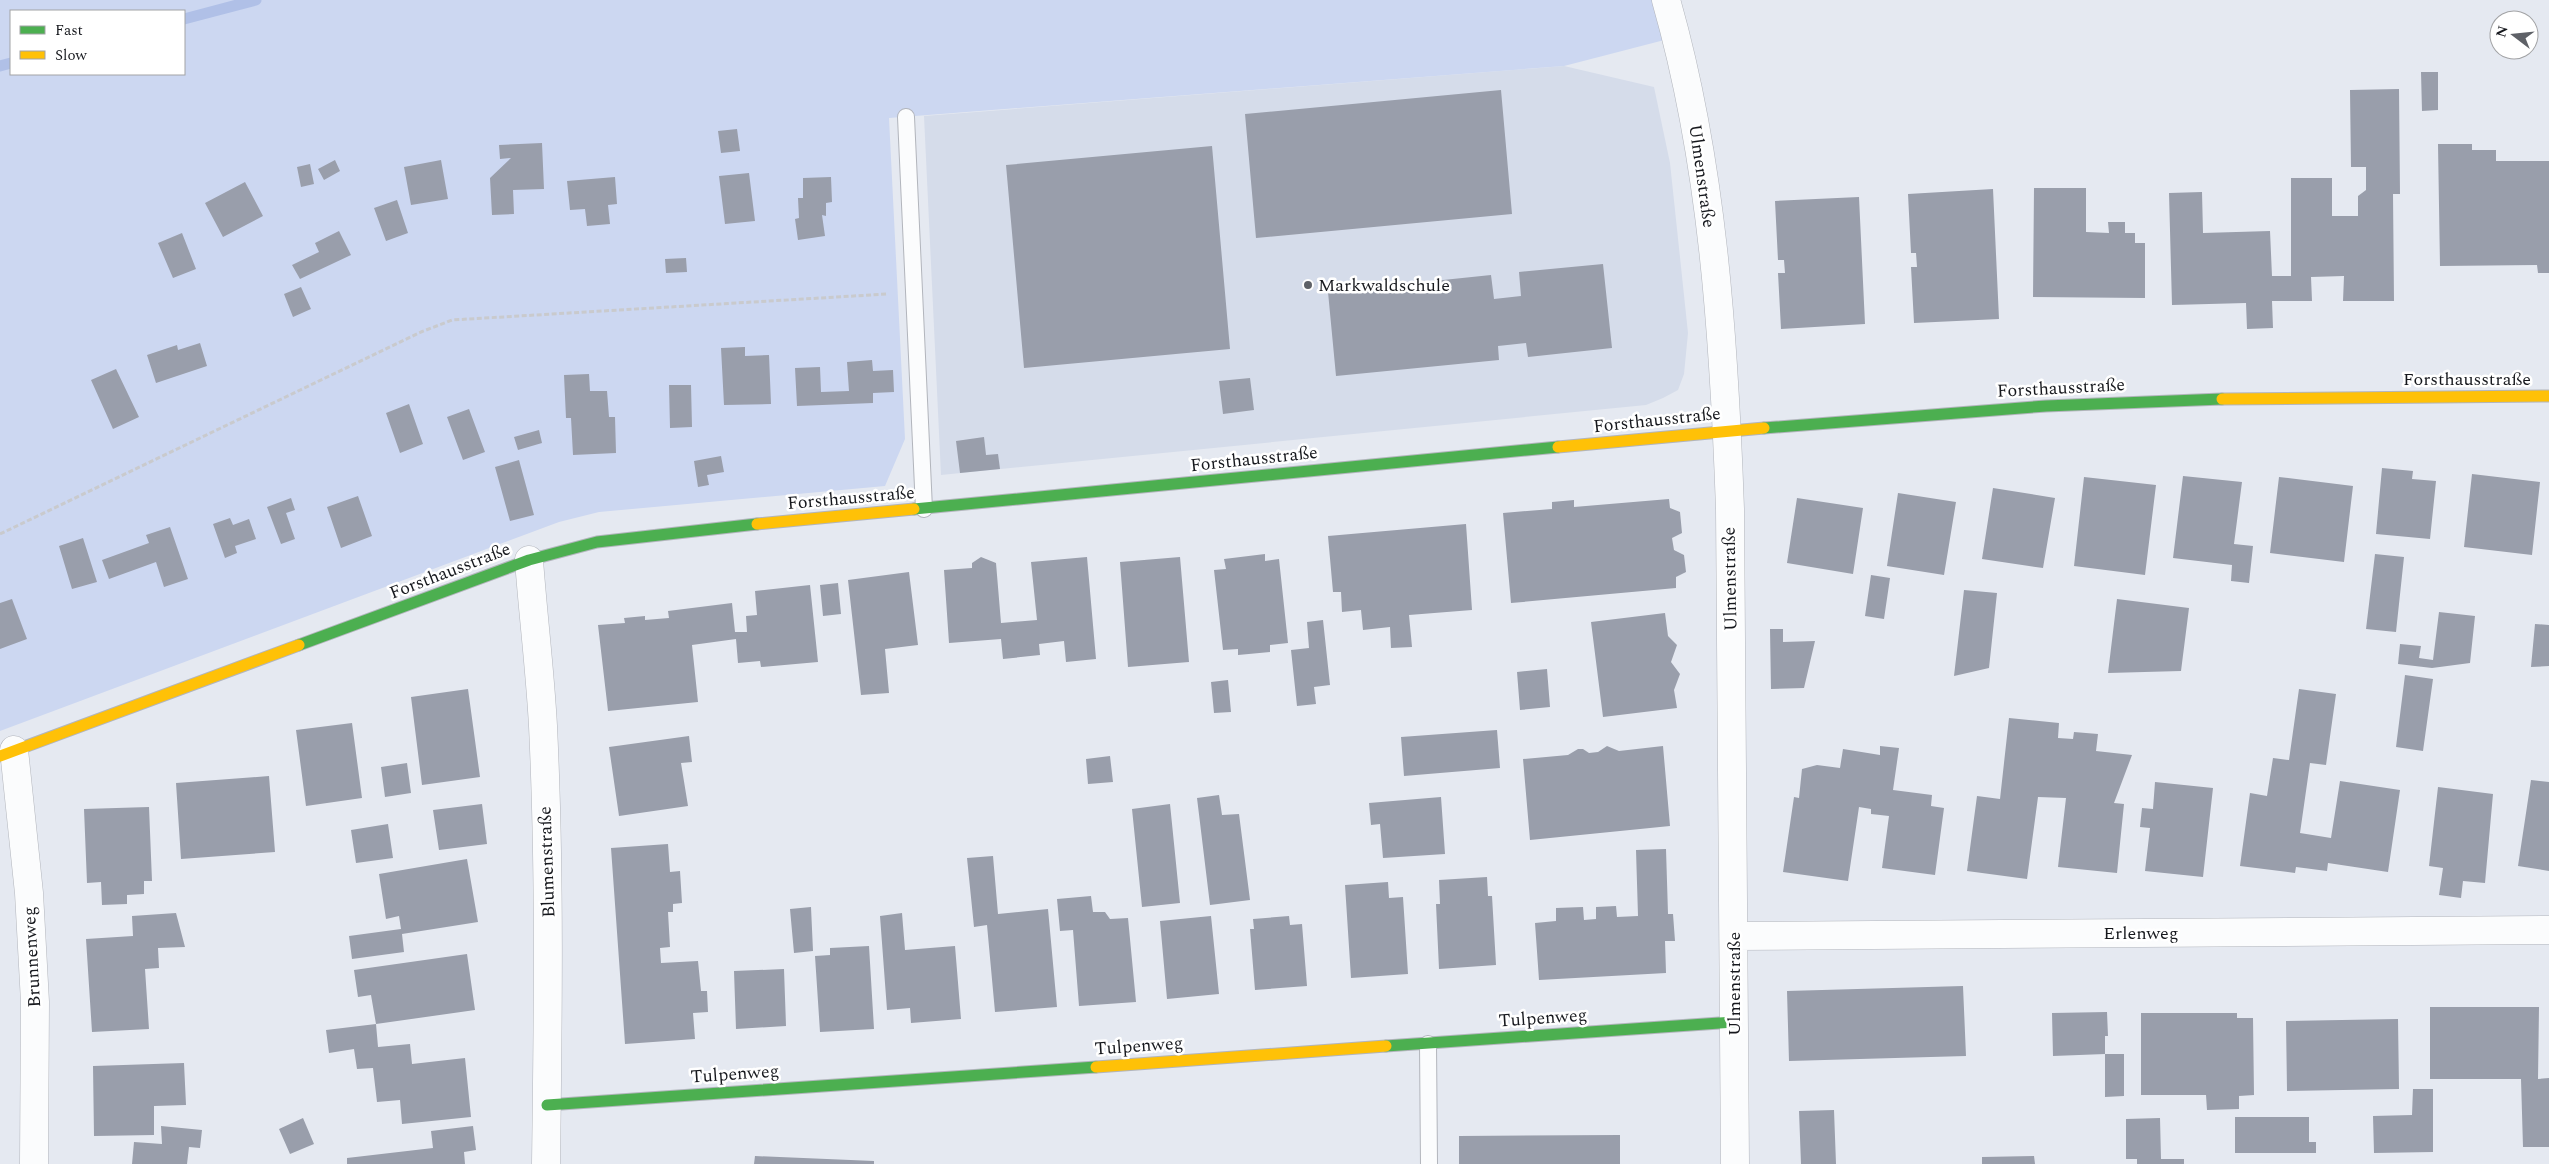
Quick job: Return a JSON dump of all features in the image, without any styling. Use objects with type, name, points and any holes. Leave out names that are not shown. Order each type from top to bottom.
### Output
[{"type":"street","name":"Ulmenstraße","points":[[1666,0],[1690,90],[1701,155],[1716,290],[1727,431],[1735,1164]]},
{"type":"street","name":"Forsthausstraße","points":[[7,753],[528,560],[596,542],[657,534],[1727,431],[2046,406],[2189,399],[2549,396]]},
{"type":"street","name":"Blumenstraße","points":[[528,560],[543,724],[546,812],[550,972],[546,1164]]},
{"type":"street","name":"Brunnenweg","points":[[7,753],[29,893],[35,1002],[34,1164]]},
{"type":"street","name":"Erlenweg","points":[[1734,936],[2549,930]]},
{"type":"street","name":"Tulpenweg","points":[[547,1105],[1734,1022]]},
{"type":"lane","points":[[906,117],[916,293],[924,509]]},
{"type":"lane","points":[[1428,1044],[1429,1164]]},
{"type":"path","points":[[0,534],[421,332],[452,320],[916,293]]},
{"type":"shaded area","points":[[0,0],[1664,0],[1676,37],[1564,66],[889,118],[905,439],[885,486],[599,512],[559,522],[0,731]]},
{"type":"shaded area","name":"Markwaldschule","points":[[1564,66],[1654,87],[1670,163],[1688,333],[1684,374],[1678,390],[1646,405],[941,475],[924,116]]},
{"type":"building","points":[[2421,72],[2438,72],[2438,110],[2422,111]]},
{"type":"building","points":[[2399,89],[2400,194],[2393,194],[2394,301],[2343,301],[2344,276],[2311,277],[2312,301],[2272,301],[2273,328],[2247,329],[2246,303],[2172,305],[2169,193],[2202,192],[2203,233],[2270,231],[2272,276],[2291,276],[2291,178],[2332,178],[2332,216],[2358,216],[2358,196],[2366,190],[2366,167],[2351,167],[2350,90]]},
{"type":"building","points":[[1501,90],[1512,214],[1256,238],[1245,114]]},
{"type":"building","points":[[737,129],[740,151],[721,153],[718,131]]},
{"type":"building","points":[[542,143],[544,189],[513,190],[514,214],[492,215],[490,178],[511,158],[500,159],[499,145]]},
{"type":"building","points":[[2438,144],[2472,144],[2472,150],[2496,150],[2496,161],[2549,161],[2549,273],[2538,273],[2537,265],[2440,266]]},
{"type":"building","points":[[1212,146],[1230,349],[1024,368],[1006,165]]},
{"type":"building","points":[[335,160],[340,171],[324,180],[318,169]]},
{"type":"building","points":[[441,160],[448,199],[411,205],[404,167]]},
{"type":"building","points":[[310,164],[314,184],[301,187],[297,167]]},
{"type":"building","points":[[749,173],[755,221],[725,224],[719,176]]},
{"type":"building","points":[[615,177],[617,204],[608,205],[610,224],[587,226],[585,209],[570,210],[567,181]]},
{"type":"building","points":[[831,177],[832,202],[826,203],[826,216],[822,215],[825,236],[798,240],[795,219],[799,218],[798,198],[803,198],[803,178]]},
{"type":"building","points":[[245,182],[263,216],[223,237],[205,203]]},
{"type":"building","points":[[2034,188],[2086,188],[2086,232],[2109,233],[2108,222],[2125,222],[2125,233],[2135,233],[2135,243],[2145,243],[2145,298],[2033,297]]},
{"type":"building","points":[[1993,189],[1999,319],[1914,323],[1911,267],[1917,267],[1916,253],[1911,253],[1908,194]]},
{"type":"building","points":[[1859,197],[1865,324],[1781,329],[1778,273],[1785,273],[1784,260],[1778,260],[1775,201]]},
{"type":"building","points":[[397,200],[408,233],[386,241],[374,208]]},
{"type":"building","points":[[339,231],[351,255],[300,279],[292,265],[319,252],[315,243]]},
{"type":"building","points":[[182,233],[196,269],[173,278],[158,243]]},
{"type":"building","points":[[686,258],[687,272],[666,273],[665,259]]},
{"type":"building","points":[[1603,264],[1612,348],[1528,357],[1526,343],[1498,346],[1499,360],[1336,376],[1328,292],[1491,275],[1494,299],[1521,296],[1519,272]]},
{"type":"building","points":[[301,287],[311,309],[293,317],[284,294]]},
{"type":"building","points":[[200,343],[207,366],[156,383],[147,355],[177,345],[178,350]]},
{"type":"building","points":[[745,347],[745,356],[769,355],[771,404],[724,405],[721,348]]},
{"type":"building","points":[[872,360],[873,371],[893,370],[894,392],[873,393],[873,403],[797,406],[795,368],[820,367],[821,392],[849,391],[847,362]]},
{"type":"building","points":[[116,369],[139,417],[113,429],[91,380]]},
{"type":"building","points":[[589,374],[590,391],[607,391],[609,417],[615,417],[616,453],[573,455],[571,418],[566,418],[564,375]]},
{"type":"building","points":[[1250,378],[1254,410],[1223,414],[1219,381]]},
{"type":"building","points":[[669,385],[691,385],[692,427],[670,428]]},
{"type":"building","points":[[409,404],[423,444],[400,453],[386,413]]},
{"type":"building","points":[[469,409],[485,452],[463,460],[447,417]]},
{"type":"building","points":[[539,430],[542,443],[518,450],[514,437]]},
{"type":"building","points":[[984,437],[986,455],[998,454],[1000,469],[960,473],[956,441]]},
{"type":"building","points":[[721,456],[724,472],[707,475],[709,485],[698,487],[694,461]]},
{"type":"building","points":[[519,460],[534,515],[510,521],[495,467]]},
{"type":"building","points":[[2382,468],[2413,471],[2412,479],[2436,481],[2430,539],[2376,534]]},
{"type":"building","points":[[2472,474],[2540,482],[2532,555],[2464,547]]},
{"type":"building","points":[[2183,476],[2242,482],[2234,544],[2253,546],[2249,583],[2231,581],[2232,565],[2173,558]]},
{"type":"building","points":[[2084,477],[2156,485],[2145,575],[2074,566]]},
{"type":"building","points":[[2279,477],[2353,486],[2344,562],[2270,553]]},
{"type":"building","points":[[1993,488],[2055,498],[2043,568],[1982,559]]},
{"type":"building","points":[[1898,493],[1956,502],[1944,575],[1887,566]]},
{"type":"building","points":[[358,496],[372,536],[341,548],[327,507]]},
{"type":"building","points":[[291,498],[295,510],[286,513],[295,539],[281,544],[267,507]]},
{"type":"building","points":[[1797,498],[1863,508],[1853,574],[1787,563]]},
{"type":"building","points":[[1669,499],[1670,508],[1680,512],[1682,533],[1672,538],[1674,550],[1684,555],[1686,572],[1676,577],[1676,588],[1511,603],[1503,513],[1552,509],[1552,502],[1574,500],[1574,507]]},
{"type":"building","points":[[230,518],[233,525],[249,519],[256,539],[235,546],[237,553],[225,558],[213,524]]},
{"type":"building","points":[[1466,524],[1472,610],[1409,615],[1412,647],[1391,648],[1390,627],[1363,630],[1361,610],[1342,612],[1341,592],[1333,592],[1328,536]]},
{"type":"building","points":[[170,527],[188,579],[164,587],[156,562],[109,579],[102,560],[149,543],[146,535]]},
{"type":"building","points":[[83,538],[97,582],[72,589],[59,546]]},
{"type":"building","points":[[1265,554],[1265,561],[1279,559],[1288,643],[1270,645],[1270,652],[1238,655],[1238,649],[1223,650],[1214,570],[1226,569],[1224,559]]},
{"type":"building","points":[[2375,554],[2404,557],[2396,632],[2366,629]]},
{"type":"building","points":[[981,557],[996,563],[1001,623],[1037,620],[1031,562],[1087,557],[1096,659],[1066,662],[1064,641],[1039,644],[1040,655],[1003,659],[1001,639],[949,643],[944,570],[972,568],[972,563]]},
{"type":"building","points":[[1180,557],[1189,662],[1128,667],[1120,562]]},
{"type":"building","points":[[909,572],[918,645],[885,649],[889,693],[861,695],[848,580]]},
{"type":"building","points":[[1871,575],[1890,578],[1884,619],[1865,616]]},
{"type":"building","points":[[838,583],[841,614],[823,616],[820,585]]},
{"type":"building","points":[[810,585],[818,662],[761,667],[760,661],[738,663],[736,639],[692,645],[698,702],[608,711],[598,625],[625,623],[624,618],[645,616],[645,620],[669,618],[668,611],[732,603],[735,632],[747,632],[746,616],[757,615],[755,591]]},
{"type":"building","points":[[1964,590],[1997,593],[1989,668],[1954,676]]},
{"type":"building","points":[[12,599],[27,639],[0,649],[0,603]]},
{"type":"building","points":[[2117,599],[2189,608],[2181,671],[2108,673]]},
{"type":"building","points":[[2439,612],[2475,616],[2470,663],[2432,668],[2398,664],[2400,644],[2421,646],[2419,658],[2433,660]]},
{"type":"building","points":[[1665,613],[1668,636],[1677,645],[1671,662],[1680,674],[1674,690],[1677,708],[1603,717],[1591,622]]},
{"type":"building","points":[[1323,620],[1330,685],[1314,687],[1316,704],[1297,706],[1291,650],[1309,648],[1307,622]]},
{"type":"building","points":[[2535,624],[2549,625],[2549,666],[2531,667]]},
{"type":"building","points":[[1770,629],[1783,629],[1783,642],[1815,641],[1804,688],[1771,689]]},
{"type":"building","points":[[1547,669],[1550,707],[1520,710],[1517,672]]},
{"type":"building","points":[[2405,675],[2433,679],[2423,751],[2396,747]]},
{"type":"building","points":[[1228,680],[1231,712],[1214,713],[1211,682]]},
{"type":"building","points":[[468,689],[480,777],[422,785],[411,697]]},
{"type":"building","points":[[2299,689],[2336,694],[2326,765],[2310,763],[2300,833],[2331,838],[2340,781],[2400,790],[2388,872],[2328,863],[2327,871],[2296,867],[2295,873],[2240,866],[2250,793],[2267,796],[2273,758],[2289,760]]},
{"type":"building","points":[[2009,718],[2059,723],[2058,738],[2073,739],[2074,732],[2098,734],[2096,751],[2132,755],[2114,803],[2124,804],[2117,873],[2058,867],[2066,798],[2038,797],[2027,879],[1967,871],[1977,796],[2000,799]]},
{"type":"building","points":[[352,723],[362,798],[306,806],[296,730]]},
{"type":"building","points":[[1497,730],[1500,768],[1404,776],[1401,737]]},
{"type":"building","points":[[689,736],[692,762],[681,763],[688,806],[619,816],[609,747]]},
{"type":"building","points":[[1607,746],[1619,751],[1663,746],[1670,826],[1530,840],[1523,759],[1568,755],[1578,749],[1583,749],[1589,753],[1598,752]]},
{"type":"building","points":[[1880,746],[1899,748],[1893,790],[1932,795],[1931,806],[1944,808],[1935,875],[1882,868],[1889,816],[1871,814],[1871,809],[1859,807],[1848,881],[1783,872],[1794,797],[1799,798],[1802,769],[1817,765],[1840,768],[1843,749],[1880,755]]},
{"type":"building","points":[[1110,756],[1113,782],[1088,784],[1086,759]]},
{"type":"building","points":[[407,763],[411,793],[385,797],[381,767]]},
{"type":"building","points":[[269,776],[275,852],[181,859],[176,783]]},
{"type":"building","points":[[2531,780],[2549,782],[2549,871],[2518,866]]},
{"type":"building","points":[[2155,782],[2213,788],[2203,877],[2145,871],[2150,828],[2140,827],[2142,808],[2153,809]]},
{"type":"building","points":[[2438,787],[2493,794],[2485,883],[2463,881],[2461,898],[2439,895],[2443,868],[2429,866]]},
{"type":"building","points":[[1219,795],[1222,815],[1239,814],[1250,900],[1210,905],[1197,798]]},
{"type":"building","points":[[1441,797],[1445,854],[1383,858],[1380,824],[1371,825],[1369,803]]},
{"type":"building","points":[[482,804],[487,844],[439,850],[433,810]]},
{"type":"building","points":[[1170,804],[1180,903],[1142,907],[1132,809]]},
{"type":"building","points":[[149,807],[152,881],[144,881],[144,894],[127,895],[127,904],[102,905],[101,882],[87,883],[84,809]]},
{"type":"building","points":[[388,824],[393,858],[356,863],[351,830]]},
{"type":"building","points":[[668,844],[670,872],[680,871],[682,903],[673,904],[673,912],[668,912],[670,947],[660,948],[661,963],[698,961],[701,991],[707,991],[708,1012],[693,1013],[695,1039],[625,1044],[611,848]]},
{"type":"building","points":[[1666,849],[1668,914],[1673,914],[1675,941],[1665,941],[1666,973],[1539,980],[1535,923],[1556,921],[1556,908],[1583,907],[1584,920],[1596,919],[1596,907],[1616,906],[1617,917],[1638,916],[1636,850]]},
{"type":"building","points":[[993,856],[998,914],[1048,909],[1057,1007],[995,1012],[987,925],[974,927],[967,858]]},
{"type":"building","points":[[467,859],[478,922],[402,934],[404,952],[352,959],[349,936],[401,929],[399,916],[386,919],[379,874]]},
{"type":"building","points":[[1487,877],[1488,896],[1492,896],[1496,965],[1439,969],[1436,904],[1440,904],[1439,880]]},
{"type":"building","points":[[1388,882],[1389,898],[1403,897],[1408,974],[1351,978],[1345,885]]},
{"type":"building","points":[[1091,896],[1093,912],[1105,912],[1110,919],[1128,918],[1136,1002],[1079,1006],[1073,930],[1060,931],[1057,899]]},
{"type":"building","points":[[811,907],[813,951],[794,953],[790,909]]},
{"type":"building","points":[[176,913],[185,947],[158,948],[159,968],[145,969],[149,1029],[92,1032],[86,939],[133,936],[132,916]]},
{"type":"building","points":[[902,913],[905,950],[955,946],[961,1019],[911,1023],[910,1008],[887,1010],[880,916]]},
{"type":"building","points":[[1211,916],[1219,994],[1167,999],[1160,921]]},
{"type":"building","points":[[1289,916],[1290,925],[1302,924],[1307,986],[1255,990],[1250,929],[1254,929],[1253,919]]},
{"type":"building","points":[[869,946],[874,1029],[820,1032],[815,956],[830,955],[830,948]]},
{"type":"building","points":[[467,954],[475,1010],[376,1024],[371,995],[358,997],[354,970]]},
{"type":"building","points":[[784,969],[786,1026],[736,1029],[734,971]]},
{"type":"building","points":[[1963,986],[1966,1056],[1789,1061],[1787,991]]},
{"type":"building","points":[[2430,1007],[2539,1007],[2538,1079],[2549,1078],[2549,1147],[2523,1147],[2521,1079],[2430,1079]]},
{"type":"building","points":[[2107,1012],[2108,1036],[2105,1036],[2105,1054],[2053,1056],[2052,1013]]},
{"type":"building","points":[[2141,1013],[2237,1013],[2237,1018],[2253,1018],[2254,1095],[2239,1096],[2239,1109],[2207,1110],[2206,1095],[2141,1095]]},
{"type":"building","points":[[2398,1019],[2399,1089],[2287,1091],[2286,1021]]},
{"type":"building","points":[[376,1024],[378,1047],[410,1044],[412,1064],[465,1058],[471,1117],[402,1124],[400,1100],[377,1102],[373,1068],[357,1069],[354,1049],[329,1053],[326,1030]]},
{"type":"building","points":[[2105,1054],[2124,1054],[2124,1096],[2105,1097]]},
{"type":"building","points":[[184,1063],[186,1105],[154,1106],[154,1135],[94,1136],[93,1066]]},
{"type":"building","points":[[2413,1089],[2433,1089],[2433,1152],[2374,1153],[2373,1116],[2412,1115]]},
{"type":"building","points":[[1834,1110],[1836,1164],[1801,1164],[1799,1111]]},
{"type":"building","points":[[2235,1117],[2309,1117],[2309,1142],[2316,1142],[2316,1153],[2235,1153]]},
{"type":"building","points":[[303,1118],[314,1144],[290,1154],[279,1129]]},
{"type":"building","points":[[2160,1118],[2161,1159],[2184,1159],[2184,1164],[2137,1164],[2137,1159],[2126,1159],[2126,1119]]},
{"type":"building","points":[[161,1126],[202,1130],[200,1148],[189,1147],[187,1164],[132,1164],[134,1142],[162,1144]]},
{"type":"building","points":[[473,1126],[476,1150],[464,1152],[465,1164],[347,1164],[347,1158],[433,1148],[431,1131]]},
{"type":"building","points":[[1620,1135],[1620,1164],[1459,1164],[1459,1136]]},
{"type":"building","points":[[755,1156],[874,1161],[874,1164],[754,1164]]},
{"type":"building","points":[[2034,1156],[2035,1164],[1982,1164],[1982,1157]]},
{"type":"waterway","points":[[185,19],[256,0]]},
{"type":"waterway","points":[[0,66],[10,63]]},
{"type":"traffic: fast","points":[[1764,428],[2046,406],[2222,399]]},
{"type":"traffic: fast","points":[[914,509],[1558,447]]},
{"type":"traffic: fast","points":[[299,645],[529,560],[597,542],[757,524]]},
{"type":"traffic: fast","points":[[1386,1046],[1734,1022]]},
{"type":"traffic: fast","points":[[547,1105],[1096,1067]]},
{"type":"traffic: slow","points":[[2222,399],[2549,396]]},
{"type":"traffic: slow","points":[[1558,447],[1764,428]]},
{"type":"traffic: slow","points":[[757,524],[914,509]]},
{"type":"traffic: slow","points":[[0,756],[299,645]]},
{"type":"traffic: slow","points":[[1096,1067],[1386,1046]]},
{"type":"place","name":"Markwaldschule","points":[[1308,285]]}]
